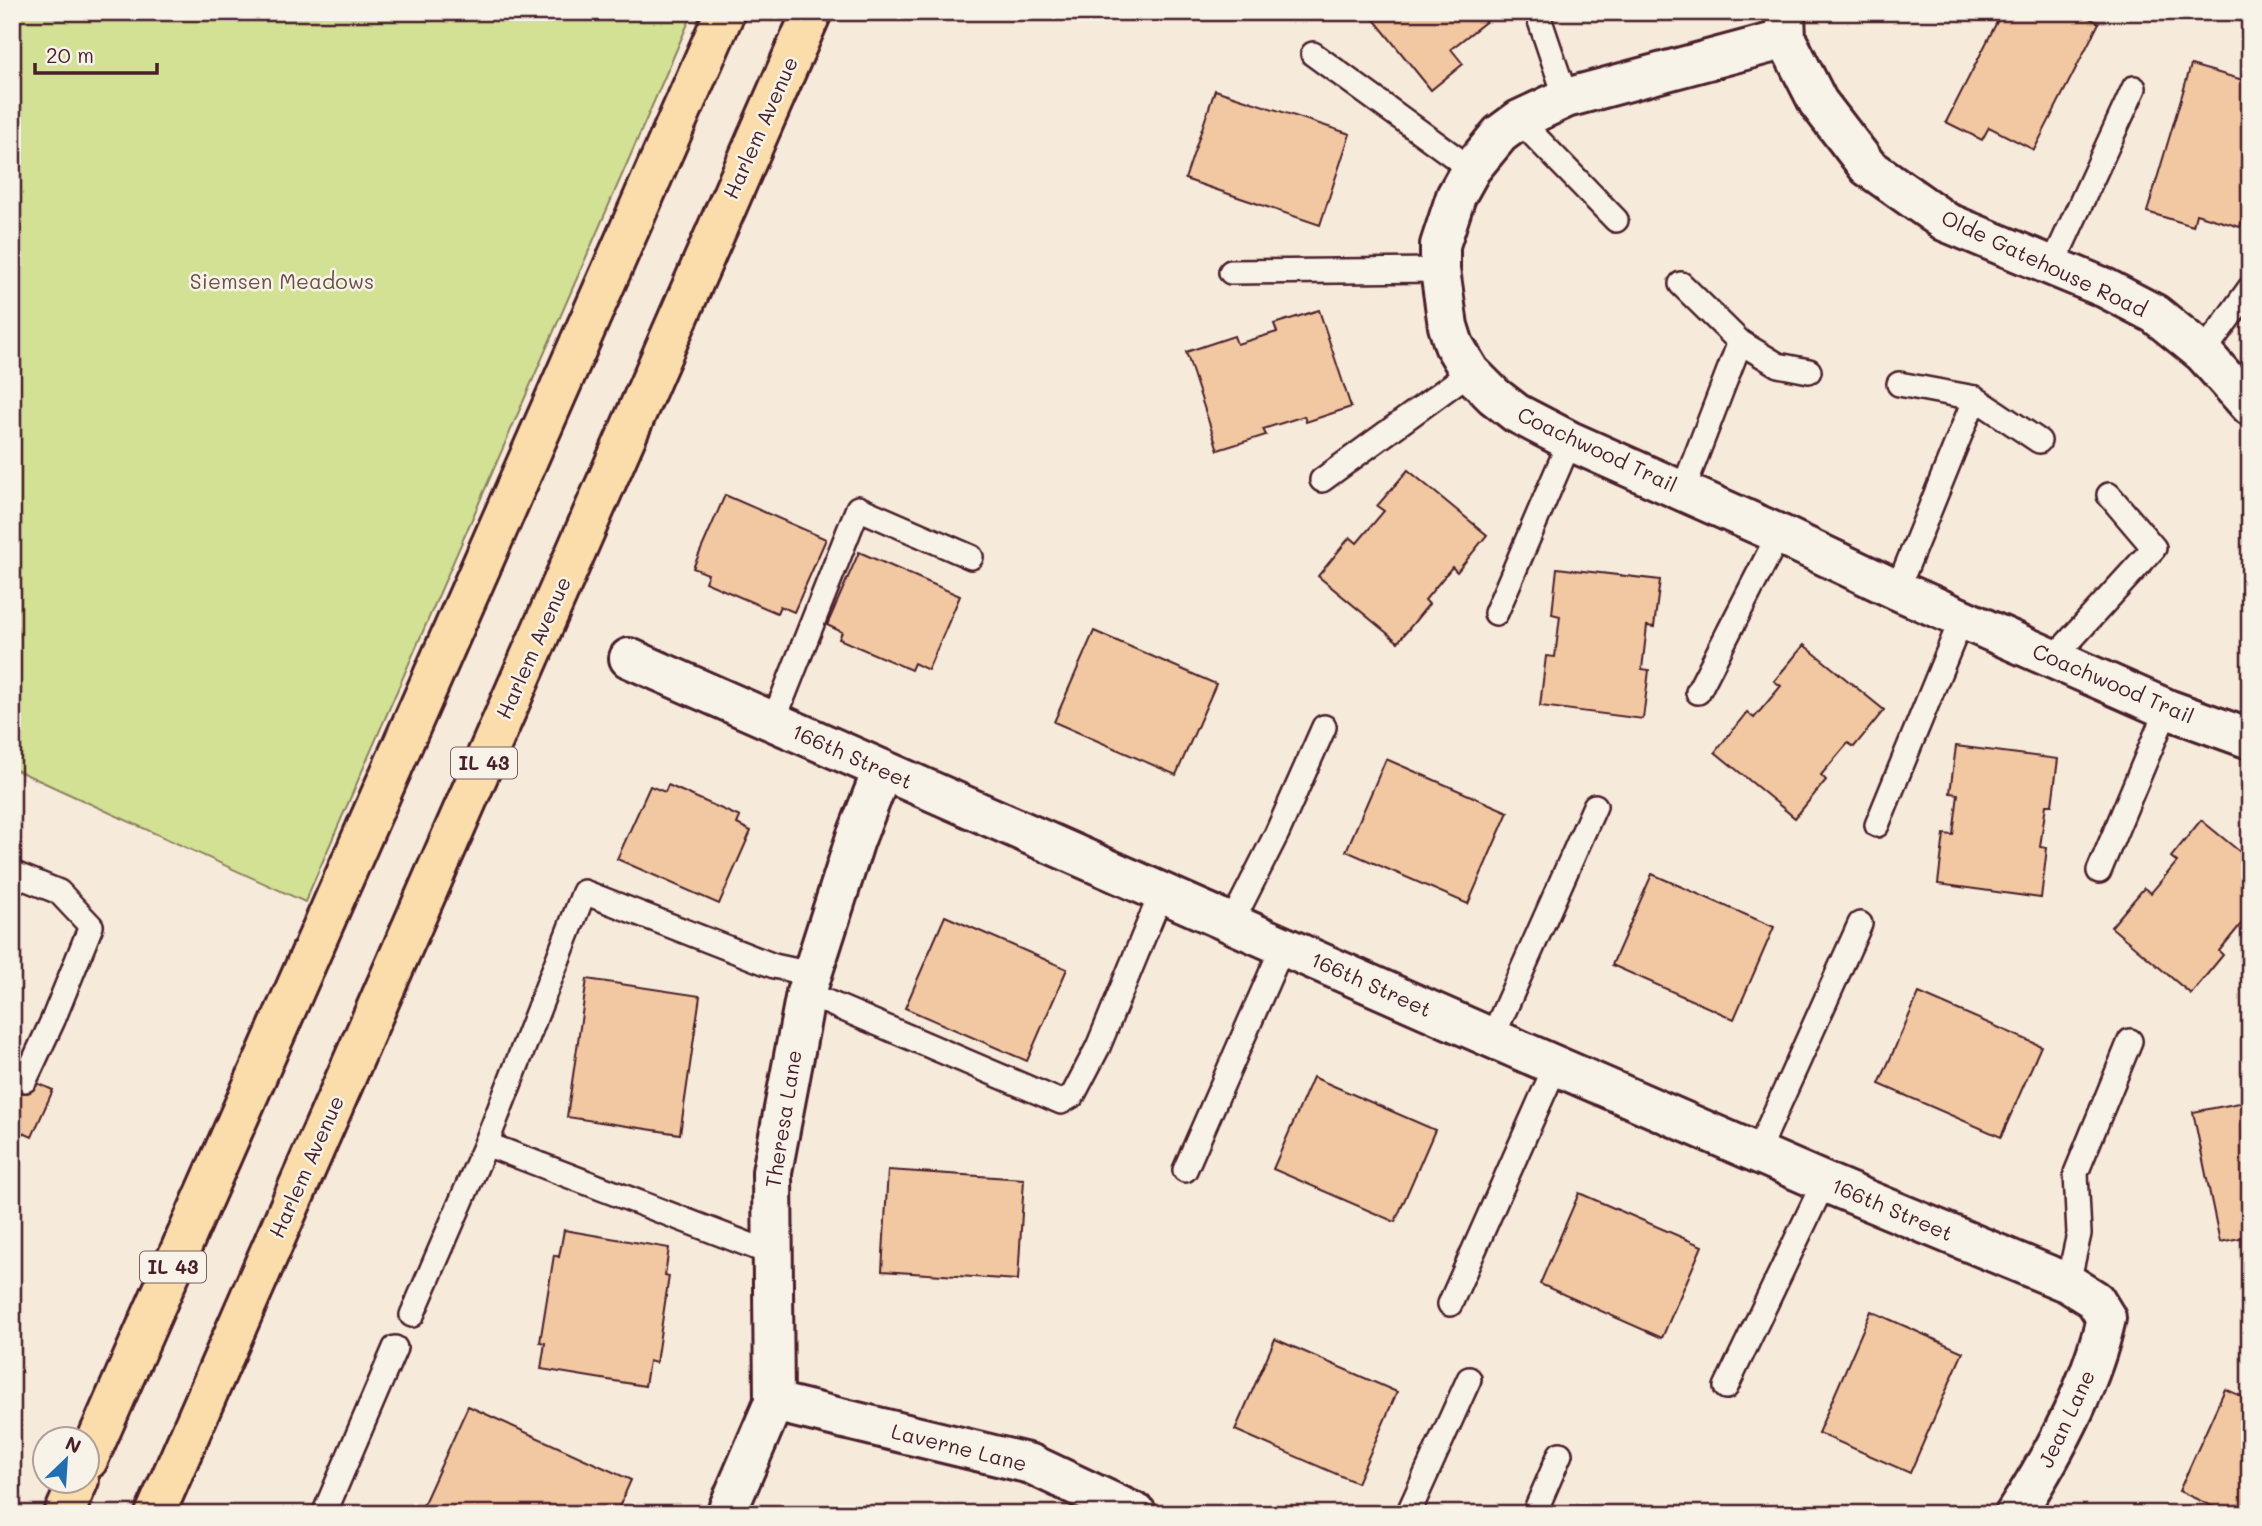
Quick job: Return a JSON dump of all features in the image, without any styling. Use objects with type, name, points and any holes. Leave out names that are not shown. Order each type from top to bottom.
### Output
[{"type":"main road","name":"IL 43","points":[[102,1428],[725,12]]},
{"type":"main road","name":"Harlem Avenue","points":[[155,1514],[812,12]]},
{"type":"main road","points":[[64,1514],[73,1494]]},
{"type":"street","name":"Coachwood Trail","points":[[1786,25],[1566,98],[1519,120],[1500,134],[1471,169],[1456,196],[1440,245],[1444,301],[1454,345],[1470,372],[1516,413],[1570,441],[2166,709],[2250,739]]},
{"type":"street","name":"Olde Gatehouse Road","points":[[1786,25],[1818,102],[1868,167],[1946,222],[2105,288],[2155,314],[2203,353],[2250,407]]},
{"type":"street","name":"166th Street","points":[[629,658],[1161,894],[1756,1153],[2068,1283],[2095,1300],[2106,1318]]},
{"type":"street","name":"Theresa Lane","points":[[726,1514],[774,1402],[772,1171],[809,984],[855,840],[882,771]]},
{"type":"street","name":"Jean Lane","points":[[2015,1514],[2040,1475],[2092,1367],[2106,1318]]},
{"type":"street","name":"Laverne Lane","points":[[774,1402],[1031,1464],[1137,1514]]},
{"type":"lane","points":[[1537,12],[1566,98]]},
{"type":"lane","points":[[1312,54],[1471,169]]},
{"type":"lane","points":[[2052,266],[2134,89]]},
{"type":"lane","points":[[1519,120],[1616,220]]},
{"type":"lane","points":[[1231,272],[1440,270]]},
{"type":"lane","points":[[1681,284],[1740,342],[1778,365],[1809,371]]},
{"type":"lane","points":[[2203,353],[2250,288]]},
{"type":"lane","points":[[1683,491],[1740,342]]},
{"type":"lane","points":[[1322,480],[1470,372]]},
{"type":"lane","points":[[1899,384],[1975,398],[2039,441]]},
{"type":"lane","points":[[1897,590],[1975,398]]},
{"type":"lane","points":[[1496,613],[1570,441]]},
{"type":"lane","points":[[2053,659],[2154,548],[2109,495]]},
{"type":"lane","points":[[773,722],[858,508],[971,557]]},
{"type":"lane","points":[[1698,692],[1779,534]]},
{"type":"lane","points":[[1877,825],[1962,618]]},
{"type":"lane","points":[[2098,871],[2166,709]]},
{"type":"lane","points":[[1231,924],[1277,833],[1324,727]]},
{"type":"lane","points":[[1492,1038],[1595,806]]},
{"type":"lane","points":[[12,873],[59,892],[91,926],[53,1020],[24,1080]]},
{"type":"lane","points":[[412,1315],[486,1144],[584,892],[774,966],[1061,1102],[1073,1095],[1098,1047],[1161,894]]},
{"type":"lane","points":[[1756,1153],[1860,924]]},
{"type":"lane","points":[[1185,1170],[1283,946]]},
{"type":"lane","points":[[2068,1283],[2079,1234],[2076,1173],[2130,1041]]},
{"type":"lane","points":[[1450,1304],[1556,1065]]},
{"type":"lane","points":[[486,1144],[773,1254]]},
{"type":"lane","points":[[1726,1387],[1824,1182]]},
{"type":"lane","points":[[324,1514],[396,1348]]},
{"type":"lane","points":[[1408,1514],[1469,1380]]},
{"type":"lane","points":[[1534,1514],[1560,1454]]},
{"type":"green space","name":"Siemsen Meadows","points":[[12,12],[693,12],[305,902],[12,768]]},
{"type":"building","points":[[1368,12],[1490,12],[1493,16],[1451,49],[1463,64],[1431,90]]},
{"type":"building","points":[[2002,12],[2078,12],[2099,23],[2034,150],[1989,127],[1982,140],[1946,122]]},
{"type":"building","points":[[2191,65],[2250,82],[2250,196],[2240,227],[2196,214],[2193,226],[2147,212]]},
{"type":"building","points":[[1215,90],[1350,134],[1320,225],[1185,179]]},
{"type":"building","points":[[1319,310],[1351,407],[1306,422],[1304,416],[1263,429],[1266,435],[1218,450],[1186,352],[1234,336],[1237,344],[1277,332],[1274,324]]},
{"type":"building","points":[[1408,470],[1487,535],[1457,572],[1452,567],[1425,600],[1429,604],[1398,642],[1318,576],[1350,537],[1357,543],[1384,511],[1377,506]]},
{"type":"building","points":[[725,495],[826,539],[794,612],[780,606],[777,613],[705,582],[708,574],[693,568]]},
{"type":"building","points":[[859,552],[960,596],[928,670],[914,663],[911,670],[839,639],[842,632],[827,625]]},
{"type":"building","points":[[1557,568],[1660,580],[1654,627],[1647,626],[1642,669],[1649,670],[1643,719],[1540,706],[1546,656],[1555,657],[1560,616],[1552,614]]},
{"type":"building","points":[[1094,631],[1216,684],[1176,775],[1054,722]]},
{"type":"building","points":[[1804,645],[1884,710],[1854,747],[1848,743],[1821,775],[1826,780],[1795,818],[1715,752],[1747,712],[1754,718],[1781,686],[1774,681]]},
{"type":"building","points":[[1956,746],[2058,759],[2052,805],[2046,805],[2040,847],[2047,848],[2041,898],[1938,884],[1944,834],[1953,835],[1958,794],[1950,793]]},
{"type":"building","points":[[1386,759],[1508,812],[1468,904],[1346,851]]},
{"type":"building","points":[[668,785],[740,817],[737,824],[751,831],[719,904],[617,859],[650,786],[665,792]]},
{"type":"building","points":[[2201,820],[2250,860],[2250,921],[2246,918],[2219,951],[2223,955],[2191,994],[2111,927],[2144,888],[2151,893],[2177,862],[2171,857]]},
{"type":"building","points":[[1652,874],[1774,927],[1734,1019],[1612,965]]},
{"type":"building","points":[[945,916],[1067,969],[1027,1061],[905,1008]]},
{"type":"building","points":[[587,979],[700,996],[680,1134],[567,1117]]},
{"type":"building","points":[[1919,993],[2041,1046],[2001,1137],[1879,1084]]},
{"type":"building","points":[[12,1072],[53,1090],[32,1137],[12,1128]]},
{"type":"building","points":[[1313,1077],[1435,1130],[1395,1222],[1273,1169]]},
{"type":"building","points":[[2250,1101],[2250,1236],[2220,1242],[2193,1112]]},
{"type":"building","points":[[888,1170],[1024,1179],[1018,1280],[882,1271]]},
{"type":"building","points":[[1579,1193],[1702,1246],[1662,1338],[1540,1284]]},
{"type":"building","points":[[564,1230],[669,1248],[665,1275],[669,1276],[656,1363],[649,1361],[645,1386],[541,1369],[545,1343],[540,1342],[554,1255],[559,1257]]},
{"type":"building","points":[[1871,1311],[1963,1352],[1910,1473],[1818,1433]]},
{"type":"building","points":[[1275,1339],[1397,1392],[1357,1483],[1235,1430]]},
{"type":"building","points":[[2225,1389],[2250,1400],[2250,1514],[2229,1514],[2179,1491]]},
{"type":"building","points":[[468,1406],[631,1480],[616,1514],[419,1514]]}]
